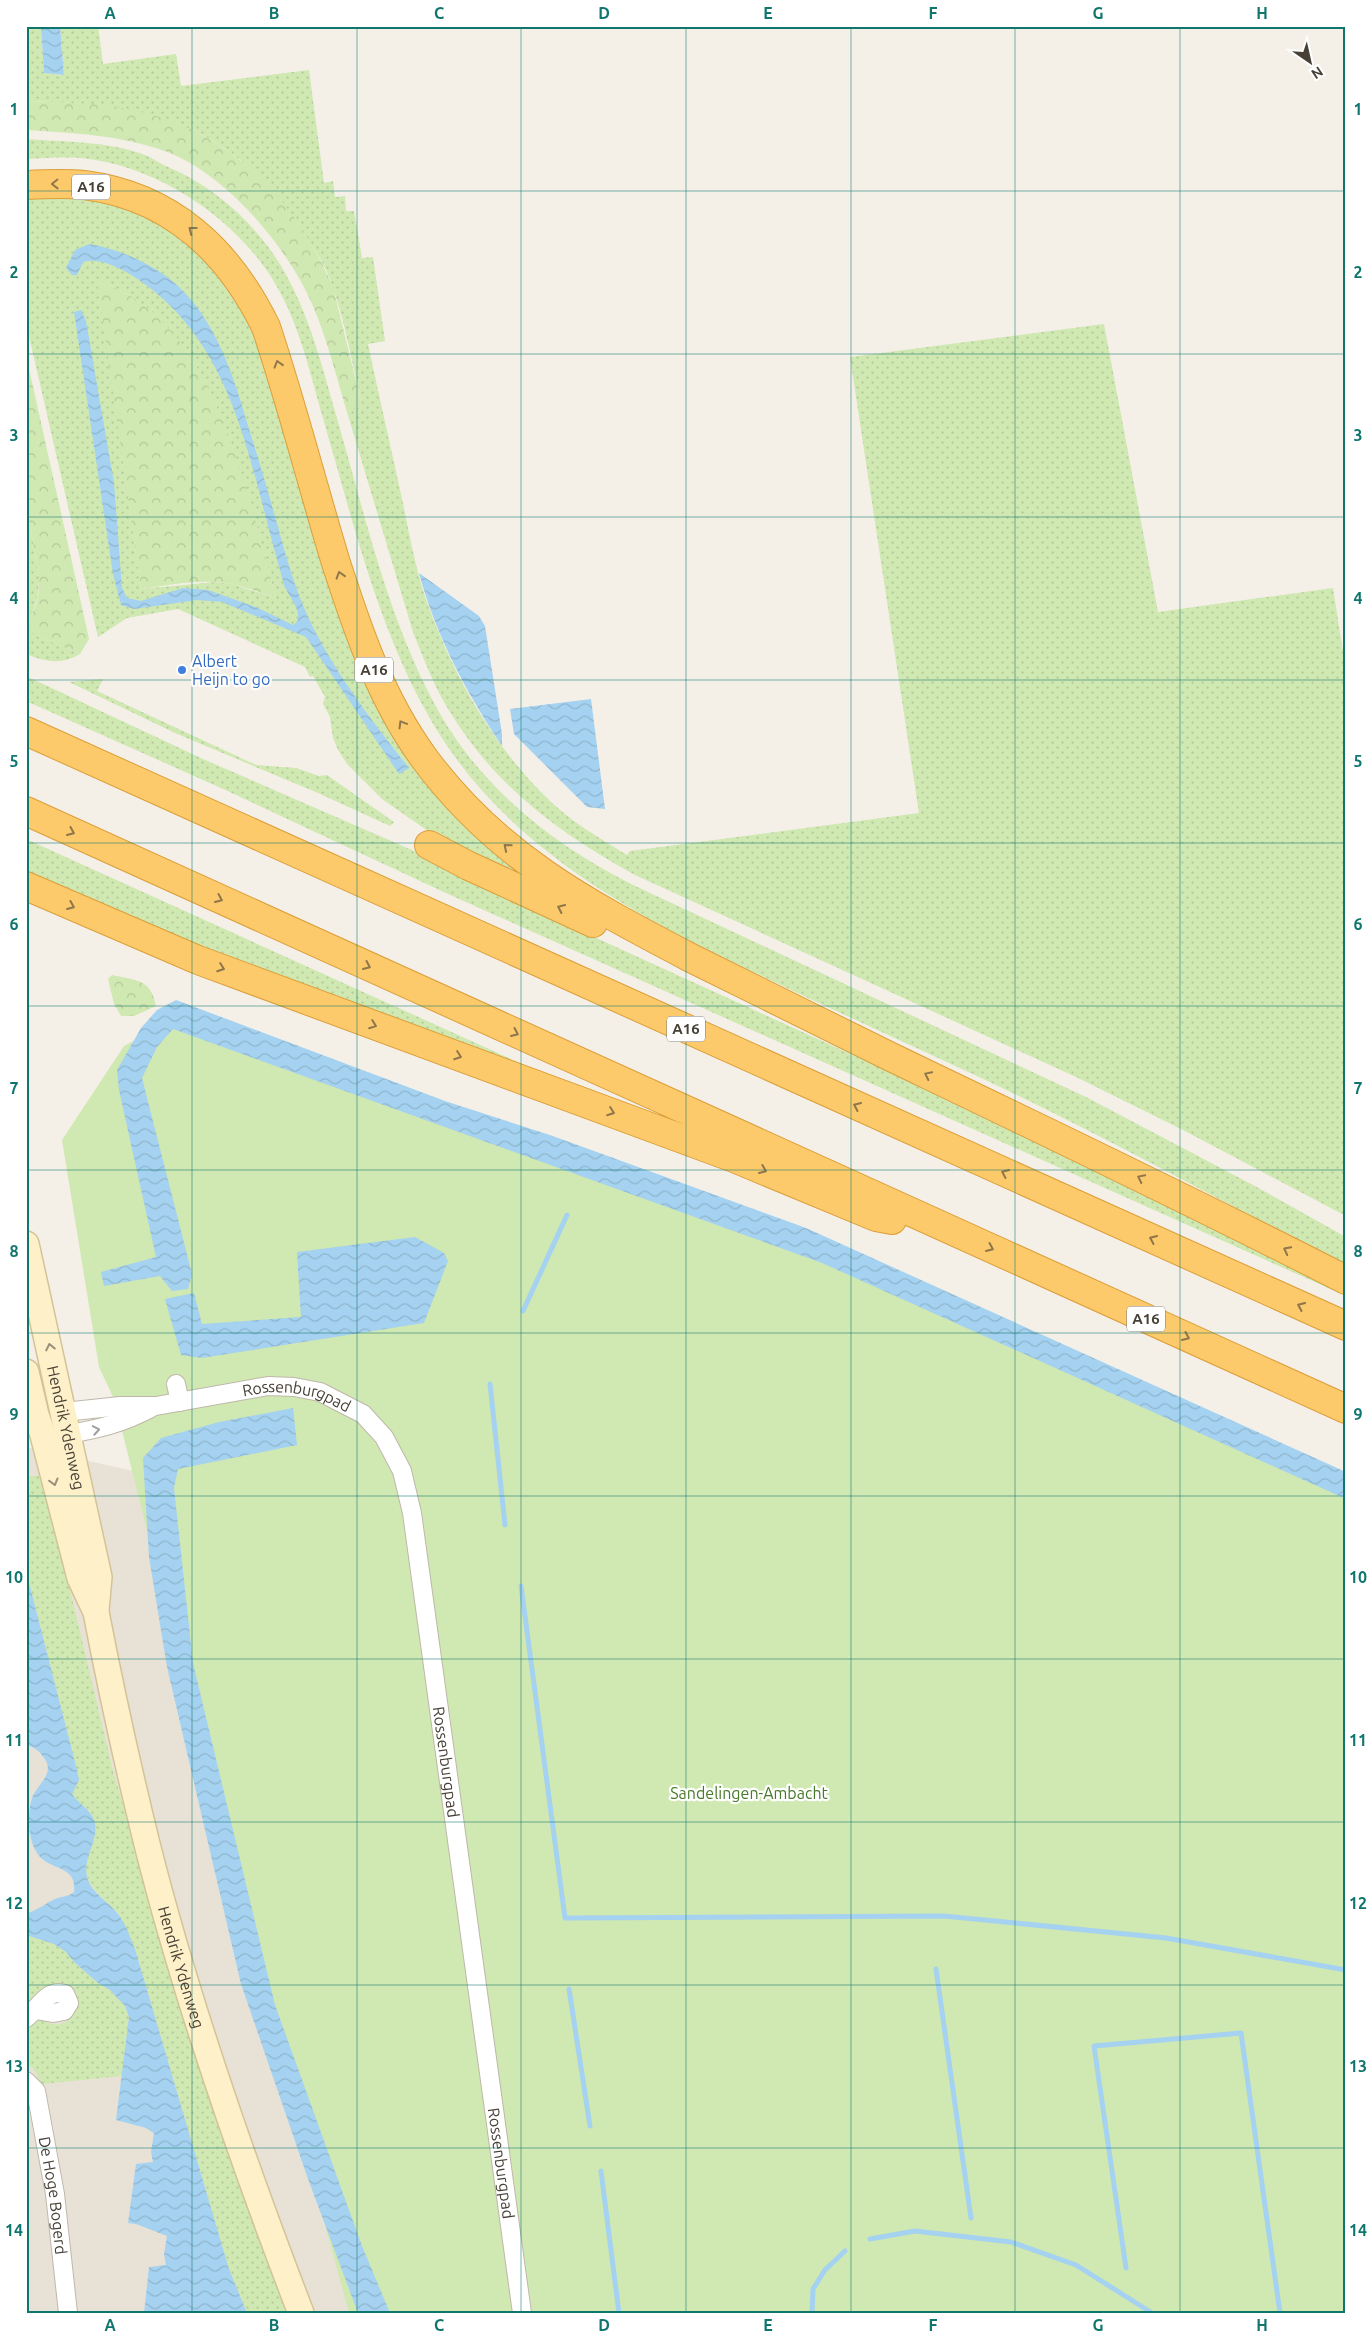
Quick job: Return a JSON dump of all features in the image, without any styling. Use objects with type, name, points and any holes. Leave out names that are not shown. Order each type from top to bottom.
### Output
[{"type":"highway","name":"A16","points":[[26,185],[84,185],[134,198],[191,228],[218,252],[238,278],[253,301],[266,327],[355,623],[377,678],[423,757],[456,797],[508,849],[546,877],[610,916],[785,1006],[1234,1222],[1346,1280]]},
{"type":"highway","name":"A16","points":[[26,731],[1346,1326]]},
{"type":"highway","name":"A16","points":[[26,811],[1346,1409]]},
{"type":"highway","name":"A16","points":[[430,844],[469,866],[605,929],[785,1006]]},
{"type":"highway","name":"A16","points":[[26,886],[198,960],[734,1158],[876,1217],[946,1228]]},
{"type":"main road","name":"Hendrik Ydenweg","points":[[26,1244],[98,1577],[96,1612]]},
{"type":"main road","name":"Hendrik Ydenweg","points":[[26,1372],[33,1425],[80,1578],[96,1612],[147,1846],[190,1995],[256,2195],[301,2313]]},
{"type":"main road","points":[[33,1425],[66,1423]]},
{"type":"street","points":[[176,1384],[180,1402]]},
{"type":"street","name":"Rossenburgpad","points":[[66,1423],[102,1429],[124,1422],[156,1406],[268,1386],[294,1387],[320,1392],[362,1414],[384,1437],[402,1471],[412,1513],[522,2313]]},
{"type":"street","name":"De Hoge Bogerd","points":[[26,2081],[36,2091],[55,2194],[68,2313]]},
{"type":"shaded area","points":[[26,1447],[138,1472],[355,2313],[26,2313]]},
{"type":"green space","points":[[26,26],[41,26],[44,73],[64,75],[60,26],[98,26],[103,64],[176,54],[181,86],[309,70],[324,183],[333,181],[335,197],[345,196],[346,211],[354,211],[362,258],[373,257],[385,341],[368,344],[415,562],[426,599],[448,655],[477,708],[494,734],[531,782],[570,818],[627,855],[630,851],[919,813],[850,357],[1104,324],[1158,612],[1333,588],[1346,671],[1346,1216],[1181,1129],[1076,1077],[635,875],[580,842],[531,806],[488,763],[468,739],[439,693],[413,632],[347,412],[362,406],[342,317],[330,279],[312,246],[269,188],[241,160],[211,140],[179,124],[144,114],[107,107],[26,101]]},
{"type":"green space","points":[[26,101],[116,107],[165,119],[198,133],[227,151],[254,172],[278,196],[298,224],[317,254],[333,287],[362,406],[347,412],[322,328],[300,280],[275,242],[259,222],[224,187],[185,160],[165,151],[131,141],[61,132],[26,130]]},
{"type":"green space","points":[[26,139],[116,147],[145,155],[195,180],[231,206],[252,227],[276,258],[299,301],[316,346],[377,561],[416,667],[433,701],[471,759],[518,809],[573,850],[633,885],[1086,1097],[1253,1185],[1346,1237],[1346,1268],[1060,1116],[700,946],[609,895],[525,833],[488,797],[455,757],[430,719],[409,678],[391,636],[360,548],[297,332],[284,300],[260,261],[240,238],[218,218],[167,184],[111,163],[82,158],[26,159]]},
{"type":"green space","points":[[26,190],[154,209],[243,290],[370,672],[546,888],[451,847],[382,799],[347,764],[338,750],[333,738],[330,717],[323,704],[325,697],[313,676],[310,677],[305,667],[178,609],[127,618],[98,637],[26,323]],"holes":[[[98,280],[118,289],[150,310],[175,336],[197,368],[215,404],[231,443],[276,598],[232,584],[215,582],[141,589]]]},
{"type":"green space","points":[[97,279],[125,293],[150,310],[175,336],[197,368],[216,404],[231,443],[245,484],[276,598],[220,582],[186,583],[141,589]]},
{"type":"green space","points":[[26,355],[89,639],[80,654],[26,631],[27,624],[37,602],[39,577],[26,502]]},
{"type":"green space","points":[[26,502],[39,577],[36,602],[26,624]]},
{"type":"green space","points":[[26,631],[80,654],[67,660],[54,661],[26,654]]},
{"type":"green space","points":[[26,676],[203,759],[421,854],[500,894],[877,1066],[1346,1291],[1346,1296],[448,894],[221,788],[26,701]]},
{"type":"green space","points":[[103,679],[97,691],[256,765],[296,768],[319,776],[327,775],[394,822],[390,826],[318,793],[175,733],[69,682]]},
{"type":"green space","points":[[26,839],[522,1064],[292,984],[26,877]]},
{"type":"green space","points":[[112,975],[141,982],[150,990],[156,1006],[134,1016],[121,1016],[114,1004],[108,979]]},
{"type":"green space","name":"Sandelingen-Ambacht","points":[[181,1016],[809,1253],[1346,1486],[1346,2313],[349,2313],[278,2052],[114,1399],[99,1367],[62,1140],[124,1046]]},
{"type":"green space","points":[[26,1476],[43,1476],[113,1771],[197,2056],[289,2313],[247,2313],[229,2269],[135,1949],[118,1913],[98,1894],[89,1882],[85,1869],[88,1858],[90,1811],[78,1802],[72,1794],[78,1780],[77,1771],[26,1571]]},
{"type":"green space","points":[[26,1935],[54,1944],[66,1952],[74,1962],[98,1983],[110,1990],[125,2006],[129,2017],[122,2076],[42,2084],[33,2068],[26,2063],[26,2030],[41,2018],[51,2024],[62,2024],[71,2018],[75,2006],[72,1994],[26,2007]]},
{"type":"water","points":[[41,26],[60,26],[64,75],[44,73]]},
{"type":"water","points":[[89,244],[101,246],[136,258],[168,277],[191,299],[213,332],[230,369],[290,569],[308,617],[342,677],[409,768],[399,774],[306,637],[222,602],[197,600],[134,609],[121,605],[113,574],[74,312],[81,310],[86,321],[114,483],[122,588],[127,598],[141,601],[183,588],[208,590],[258,608],[293,625],[297,622],[298,618],[298,612],[284,585],[243,436],[230,399],[213,364],[192,331],[166,301],[133,276],[109,264],[96,261],[83,262],[77,275],[72,275],[66,268],[75,250]]},
{"type":"water","points":[[419,573],[479,616],[485,626],[502,734],[502,746],[476,705],[453,663],[434,619]]},
{"type":"water","points":[[591,699],[605,809],[587,807],[514,734],[510,709]]},
{"type":"water","points":[[176,1000],[445,1101],[550,1135],[806,1228],[1346,1472],[1346,1499],[822,1263],[173,1029],[157,1047],[142,1078],[192,1274],[188,1289],[172,1291],[160,1276],[104,1286],[101,1272],[156,1257],[119,1090],[117,1070],[141,1028],[157,1010]]},
{"type":"water","points":[[415,1237],[444,1253],[448,1261],[424,1323],[202,1358],[181,1355],[165,1299],[194,1293],[202,1324],[301,1317],[297,1252]]},
{"type":"water","points":[[293,1408],[297,1445],[178,1469],[174,1488],[193,1663],[275,2005],[362,2246],[390,2313],[358,2313],[308,2179],[241,1984],[167,1667],[149,1557],[143,1458],[161,1438],[219,1422]]},
{"type":"water","points":[[26,1571],[77,1770],[79,1780],[72,1794],[94,1820],[95,1835],[88,1857],[86,1872],[88,1880],[97,1894],[121,1918],[135,1949],[229,2269],[247,2313],[144,2313],[149,2267],[166,2265],[164,2254],[167,2236],[136,2224],[128,2223],[136,2164],[153,2162],[151,2152],[154,2133],[146,2128],[116,2120],[129,2017],[125,2006],[110,1990],[98,1983],[74,1962],[66,1952],[54,1944],[26,1935],[26,1913],[74,1892],[74,1884],[68,1873],[40,1857],[33,1846],[30,1833],[31,1801],[48,1769],[40,1753],[26,1745]]},
{"type":"waterway","points":[[523,1311],[567,1215]]},
{"type":"waterway","points":[[490,1384],[505,1525]]},
{"type":"waterway","points":[[521,1586],[565,1918],[944,1916],[1166,1938],[1346,1970]]},
{"type":"waterway","points":[[936,1969],[971,2218]]},
{"type":"waterway","points":[[569,1989],[590,2126]]},
{"type":"waterway","points":[[1126,2268],[1094,2046],[1241,2033],[1280,2313]]},
{"type":"waterway","points":[[601,2171],[619,2313]]},
{"type":"waterway","points":[[870,2239],[915,2231],[1011,2242],[1076,2265],[1152,2313]]},
{"type":"waterway","points":[[812,2313],[813,2289],[825,2270],[845,2251]]},
{"type":"place","name":"Albert Heijn to go","points":[[182,670]]}]
